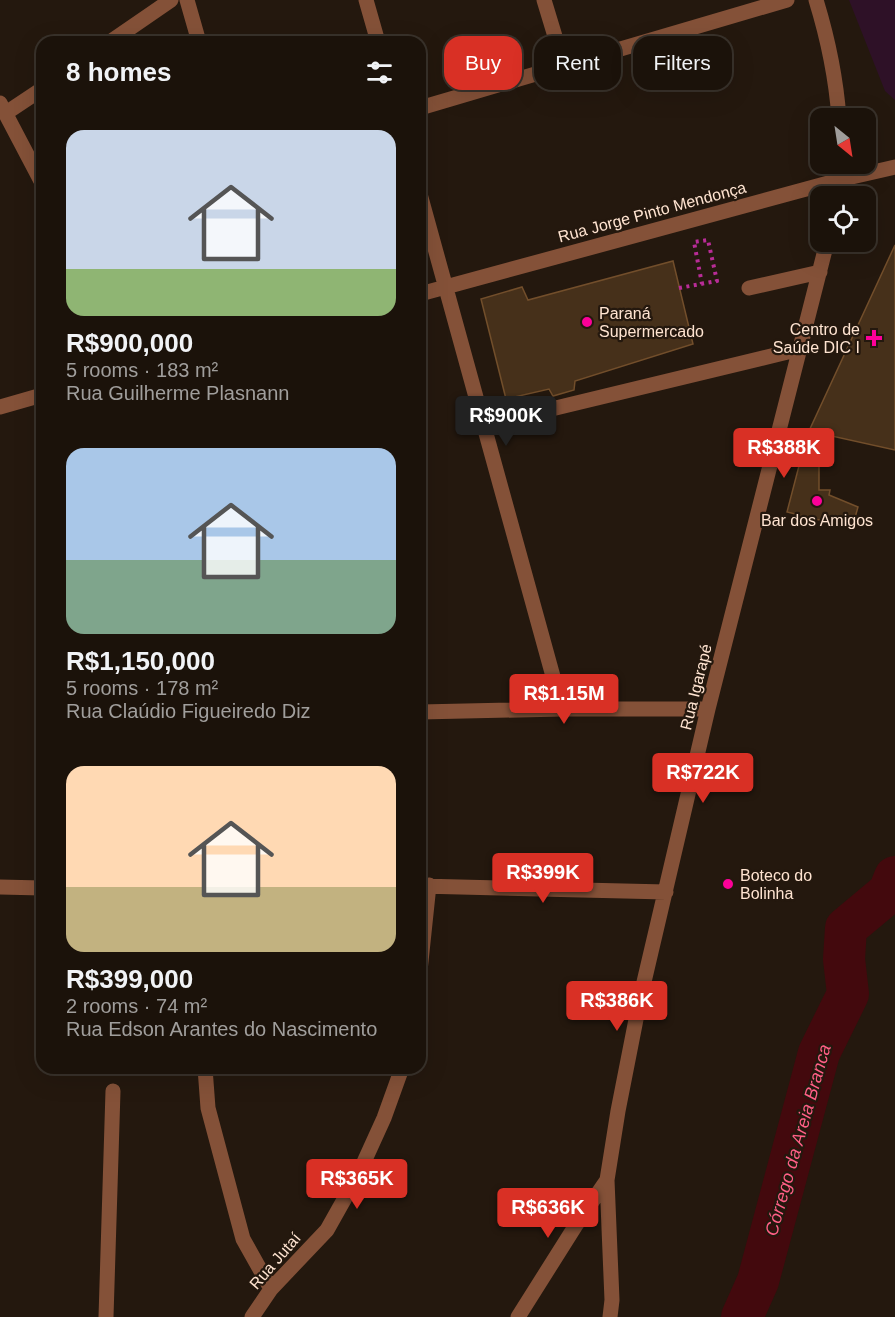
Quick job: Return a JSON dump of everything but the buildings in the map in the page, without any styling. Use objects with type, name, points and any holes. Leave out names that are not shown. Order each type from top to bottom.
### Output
[{"type":"street","points":[[119,36],[171,0]]},
{"type":"street","points":[[187,0],[197,36]]},
{"type":"street","points":[[366,0],[376,36]]},
{"type":"street","points":[[544,0],[555,36]]},
{"type":"street","points":[[621,49],[787,0]]},
{"type":"street","points":[[816,0],[828,39],[838,108]]},
{"type":"street","points":[[426,106],[534,75]]},
{"type":"street","points":[[36,92],[3,108],[36,171]]},
{"type":"street","name":"Rua Jorge Pinto Mendonça","points":[[876,168],[895,167]]},
{"type":"street","name":"Rua Jorge Pinto Mendonça","points":[[426,292],[832,174]]},
{"type":"street","points":[[426,217],[562,709]]},
{"type":"street","name":"Rua Igarapé","points":[[610,1317],[612,1300],[608,1180],[618,1111],[640,999],[708,709],[825,252]]},
{"type":"street","points":[[749,288],[820,272]]},
{"type":"street","points":[[535,413],[800,349]]},
{"type":"street","points":[[0,407],[36,397]]},
{"type":"street","points":[[426,712],[708,709]]},
{"type":"street","points":[[426,885],[666,892]]},
{"type":"street","points":[[0,887],[36,888]]},
{"type":"street","points":[[205,1074],[208,1108],[243,1239],[271,1288]]},
{"type":"street","name":"Rua Jutaí","points":[[252,1317],[271,1288],[327,1230],[359,1173],[384,1118],[400,1074]]},
{"type":"street","points":[[106,1317],[114,1091]]},
{"type":"street","name":"Rua Igarapé","points":[[518,1317],[576,1225],[608,1180]]},
{"type":"path","points":[[679,288],[702,284],[717,281],[708,240],[694,242],[702,284]]},
{"type":"shaded area","points":[[849,0],[895,0],[895,100],[885,91]]},
{"type":"waterway","name":"Córrego da Areia Branca","points":[[742,1317],[758,1281],[819,1053],[848,994],[844,959],[846,928],[889,892],[895,877]]},
{"type":"place","name":"Paraná Supermercado","points":[[587,322]]},
{"type":"place","name":"Centro de Saúde DIC I","points":[[874,338]]},
{"type":"place","name":"Bar dos Amigos","points":[[817,501]]},
{"type":"place","name":"Boteco do Bolinha","points":[[728,884]]}]
